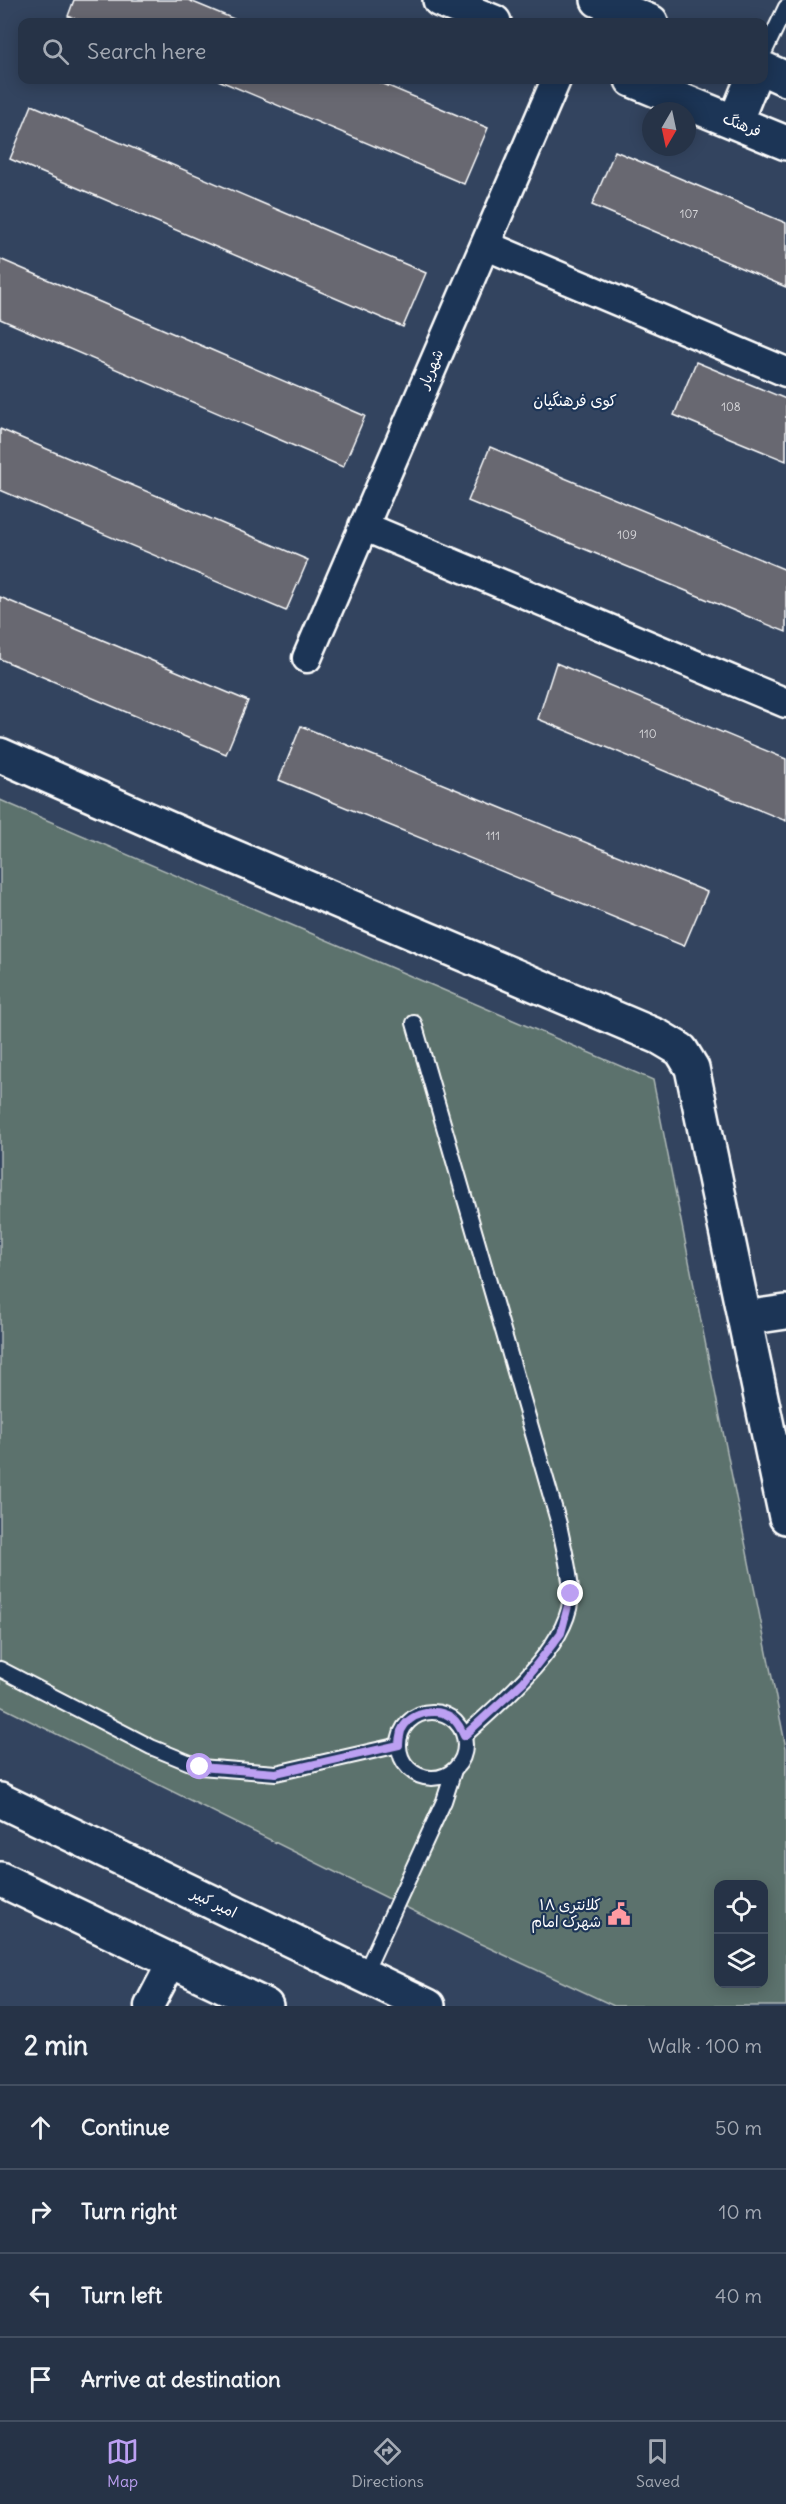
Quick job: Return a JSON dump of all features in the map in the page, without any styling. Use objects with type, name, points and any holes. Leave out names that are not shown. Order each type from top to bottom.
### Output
[{"type":"street","points":[[440,0],[484,18]]},
{"type":"street","points":[[598,0],[641,18]]},
{"type":"street","points":[[768,71],[786,79]]},
{"type":"street","name":"شهریار","points":[[307,658],[554,84]]},
{"type":"street","name":"فرهنگ","points":[[642,84],[786,142]]},
{"type":"street","points":[[735,122],[750,84]]},
{"type":"street","points":[[485,245],[786,372]]},
{"type":"street","points":[[363,526],[786,703]]},
{"type":"street","points":[[0,755],[659,1037],[681,1050],[692,1068],[786,1517]]},
{"type":"street","points":[[745,1318],[786,1312]]},
{"type":"street","name":"امیر کبیر","points":[[0,1800],[428,2006]]},
{"type":"street","points":[[0,1879],[259,2004]]},
{"type":"street","points":[[148,2006],[172,1962]]},
{"type":"lane","points":[[768,45],[786,7]]},
{"type":"lane","points":[[414,1023],[559,1524],[571,1594],[561,1633],[524,1681],[464,1736]]},
{"type":"lane","points":[[0,1669],[151,1747],[200,1767],[276,1773],[399,1745]]},
{"type":"lane","points":[[364,1975],[444,1801],[454,1770],[461,1761],[465,1749],[464,1736],[451,1717],[437,1712],[423,1713],[410,1719],[401,1731],[399,1745],[402,1759],[409,1769],[419,1776],[438,1777],[454,1770]]},
{"type":"green space","points":[[0,800],[653,1080],[786,1748],[786,2006],[614,2006],[468,1938],[0,1706]]},
{"type":"building","points":[[74,0],[188,0],[231,18],[73,18],[68,16]]},
{"type":"building","points":[[227,84],[384,84],[488,128],[464,184]]},
{"type":"building","points":[[32,105],[426,273],[403,327],[10,159]]},
{"type":"building","points":[[615,151],[786,223],[786,287],[592,205]]},
{"type":"building","points":[[0,259],[365,416],[343,467],[0,319]]},
{"type":"building","points":[[696,362],[786,399],[786,461],[674,415]]},
{"type":"building","points":[[0,429],[308,560],[286,611],[0,490]]},
{"type":"building","points":[[490,447],[786,570],[786,632],[468,501]]},
{"type":"building","points":[[0,597],[248,701],[226,754],[0,659]]},
{"type":"building","points":[[556,663],[786,759],[786,821],[538,719]]},
{"type":"building","points":[[301,726],[707,892],[684,946],[279,780]]},
{"type":"place","name":"کلانتری ١٨ شهرک امام","points":[[619,1914]]},
{"type":"district","name":"کوی فرهنگیان","points":[[575,400]]},
{"type":"route","points":[[200,1767],[276,1773],[399,1745],[401,1731],[410,1719],[423,1713],[437,1712],[451,1717],[464,1736],[524,1681],[561,1633],[571,1594]]}]
